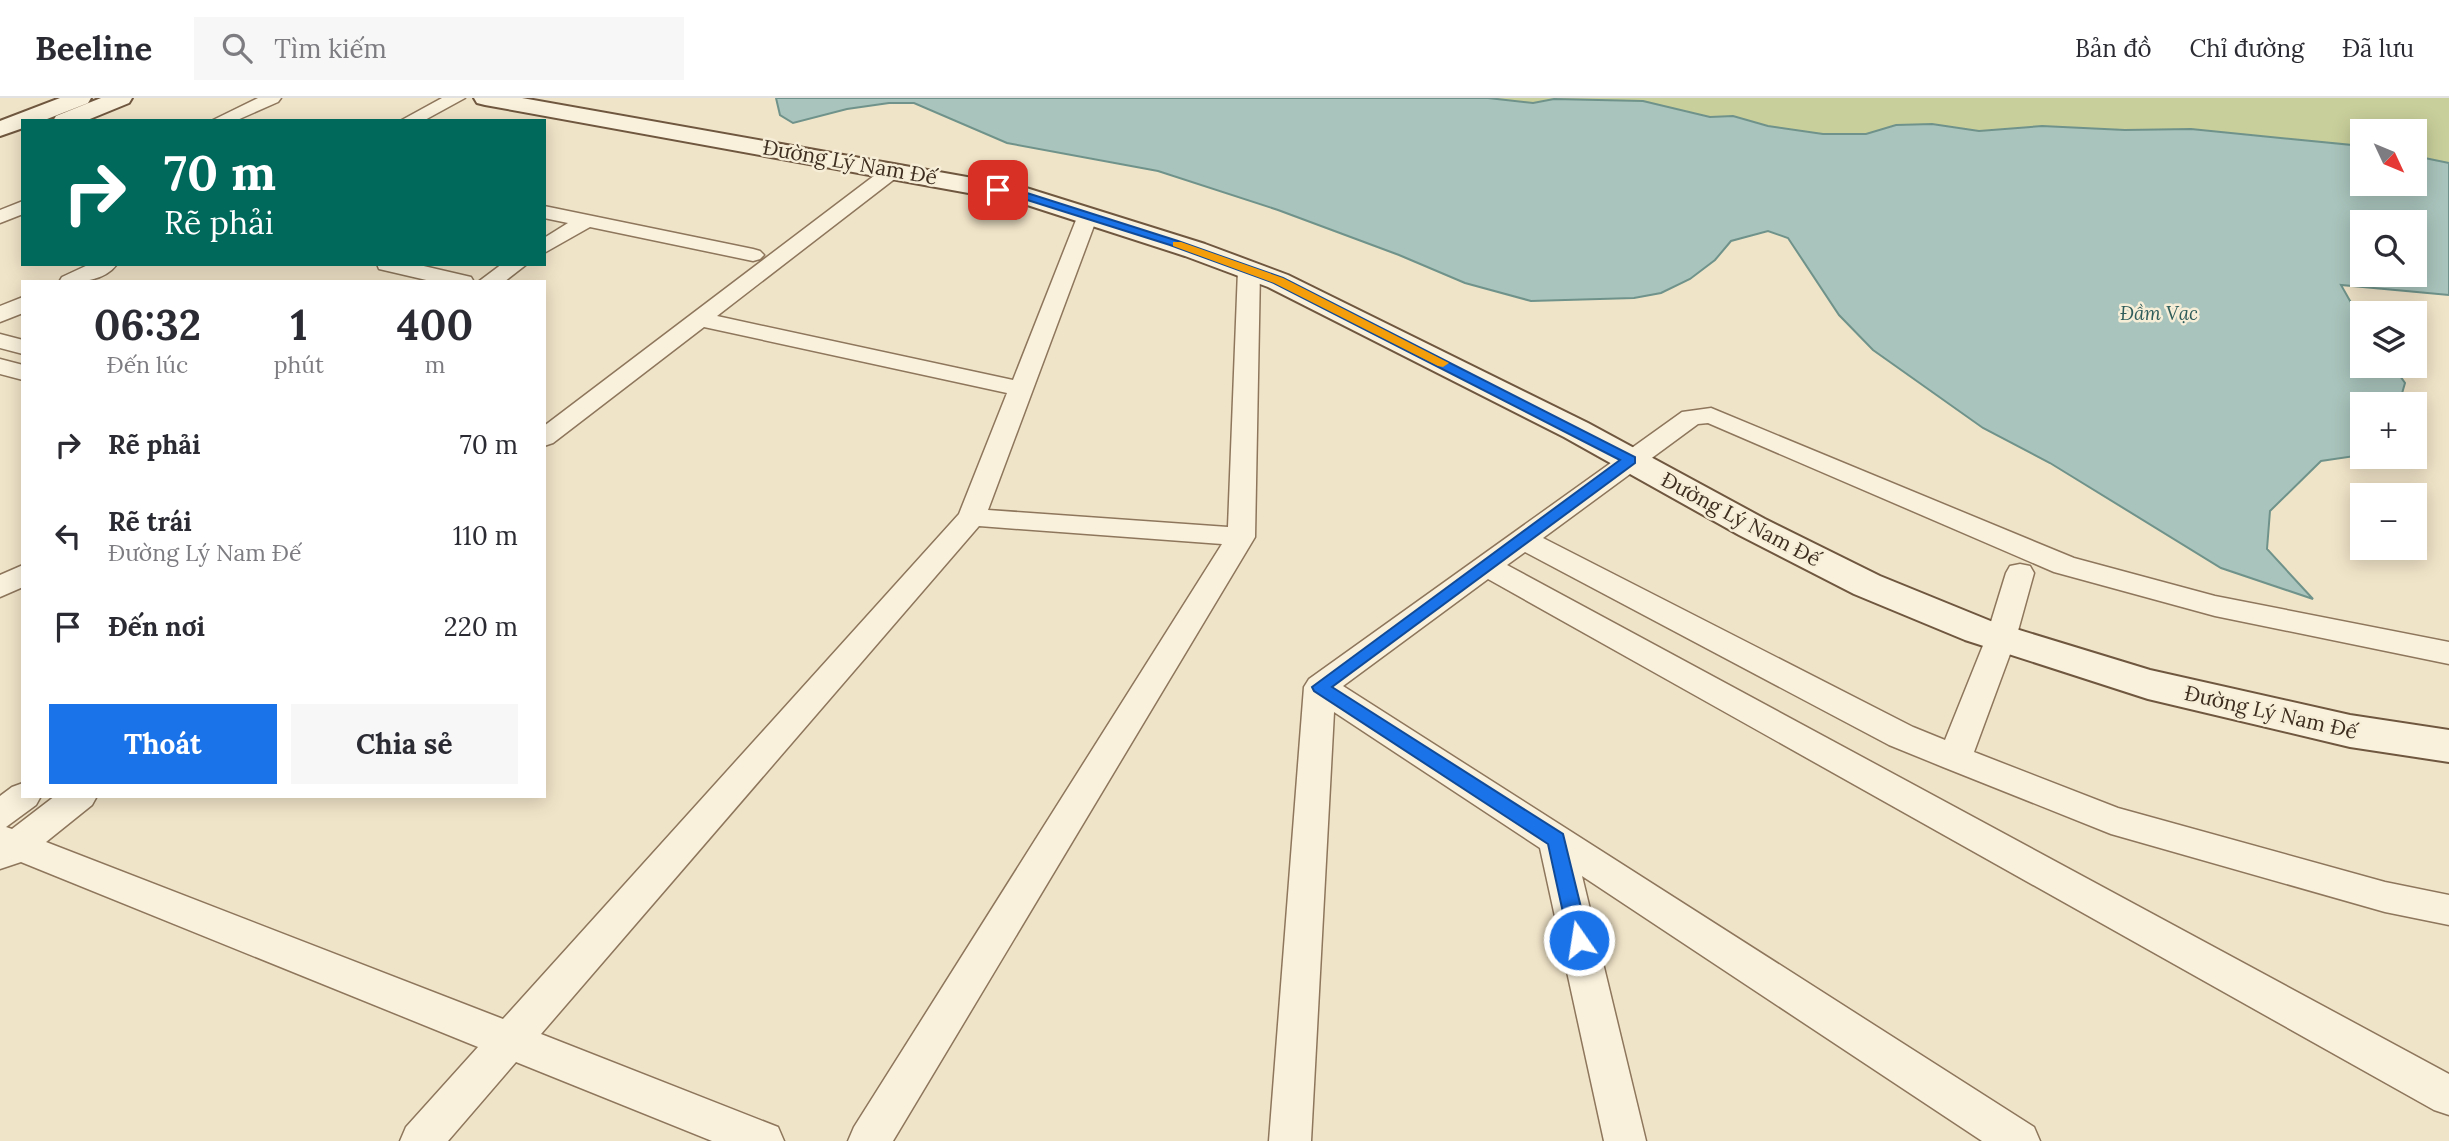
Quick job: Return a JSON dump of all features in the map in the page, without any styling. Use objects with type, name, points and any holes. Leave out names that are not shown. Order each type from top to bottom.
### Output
[{"type":"street","points":[[26,119],[80,98]]},
{"type":"street","points":[[69,119],[121,98]]},
{"type":"street","points":[[225,119],[272,98]]},
{"type":"street","points":[[413,119],[457,98]]},
{"type":"street","name":"Đường Lý Nam Đế","points":[[485,98],[1023,195],[1088,215],[1279,281],[1630,460],[1752,527],[1867,585],[2001,638],[2148,684],[2350,731],[2449,746]]},
{"type":"street","points":[[0,129],[21,121]]},
{"type":"street","points":[[0,146],[21,138]]},
{"type":"street","points":[[546,413],[753,255],[883,168]]},
{"type":"street","points":[[546,436],[700,319],[883,168]]},
{"type":"street","points":[[0,217],[21,208]]},
{"type":"street","points":[[546,212],[753,255]]},
{"type":"street","points":[[421,1141],[972,517],[1088,215]]},
{"type":"street","points":[[546,246],[586,221]]},
{"type":"street","points":[[74,280],[103,266]]},
{"type":"street","points":[[395,266],[455,280]]},
{"type":"street","points":[[492,280],[514,266]]},
{"type":"street","points":[[869,1141],[1241,537],[1249,270]]},
{"type":"street","points":[[0,315],[21,305]]},
{"type":"street","points":[[700,319],[1021,389]]},
{"type":"street","points":[[0,341],[21,346]]},
{"type":"street","points":[[0,366],[21,372]]},
{"type":"street","points":[[1320,687],[1691,417],[1711,415],[2064,565],[2215,606],[2449,653]]},
{"type":"street","points":[[972,517],[1241,537]]},
{"type":"street","points":[[1522,539],[1901,736],[1955,758],[2111,820],[2385,897],[2449,910]]},
{"type":"street","points":[[1486,566],[2449,1096]]},
{"type":"street","points":[[1955,758],[2001,638],[2020,573]]},
{"type":"street","points":[[0,587],[21,575]]},
{"type":"street","points":[[1320,687],[2019,1141]]},
{"type":"street","points":[[1290,1141],[1320,687]]},
{"type":"street","points":[[4,839],[23,798]]},
{"type":"street","points":[[4,839],[76,798]]},
{"type":"street","points":[[4,839],[764,1141]]},
{"type":"street","points":[[1556,840],[1625,1141]]},
{"type":"green space","points":[[1488,98],[2449,98],[2449,163],[2427,158],[2427,119],[2350,119],[2350,145],[2191,129],[2125,130],[2042,126],[1979,131],[1932,124],[1896,125],[1866,134],[1823,134],[1768,126],[1733,116],[1710,117],[1643,101],[1554,99],[1533,103]]},
{"type":"water","name":"Đầm Vạc","points":[[776,98],[1488,98],[1533,103],[1554,99],[1643,101],[1710,117],[1733,116],[1768,126],[1823,134],[1866,134],[1896,125],[1932,124],[1979,131],[2042,126],[2125,130],[2191,129],[2350,145],[2350,196],[2427,196],[2427,158],[2449,163],[2449,295],[2363,287],[2427,287],[2427,210],[2350,210],[2350,286],[2341,285],[2350,301],[2350,378],[2401,378],[2405,383],[2402,392],[2350,392],[2350,457],[2321,461],[2270,511],[2267,549],[2313,599],[2221,568],[2050,463],[1983,428],[1873,350],[1839,315],[1788,238],[1768,231],[1731,241],[1715,260],[1690,279],[1661,293],[1634,298],[1531,301],[1465,283],[1278,210],[1158,171],[1007,143],[914,103],[889,103],[847,109],[793,123],[780,115]]},
{"type":"slow traffic","points":[[1177,244],[1279,281],[1443,363]]},
{"type":"route","points":[[998,190],[1023,195],[1174,243],[1279,281],[1576,430],[1630,460],[1320,687],[1556,840],[1579,940]]}]
